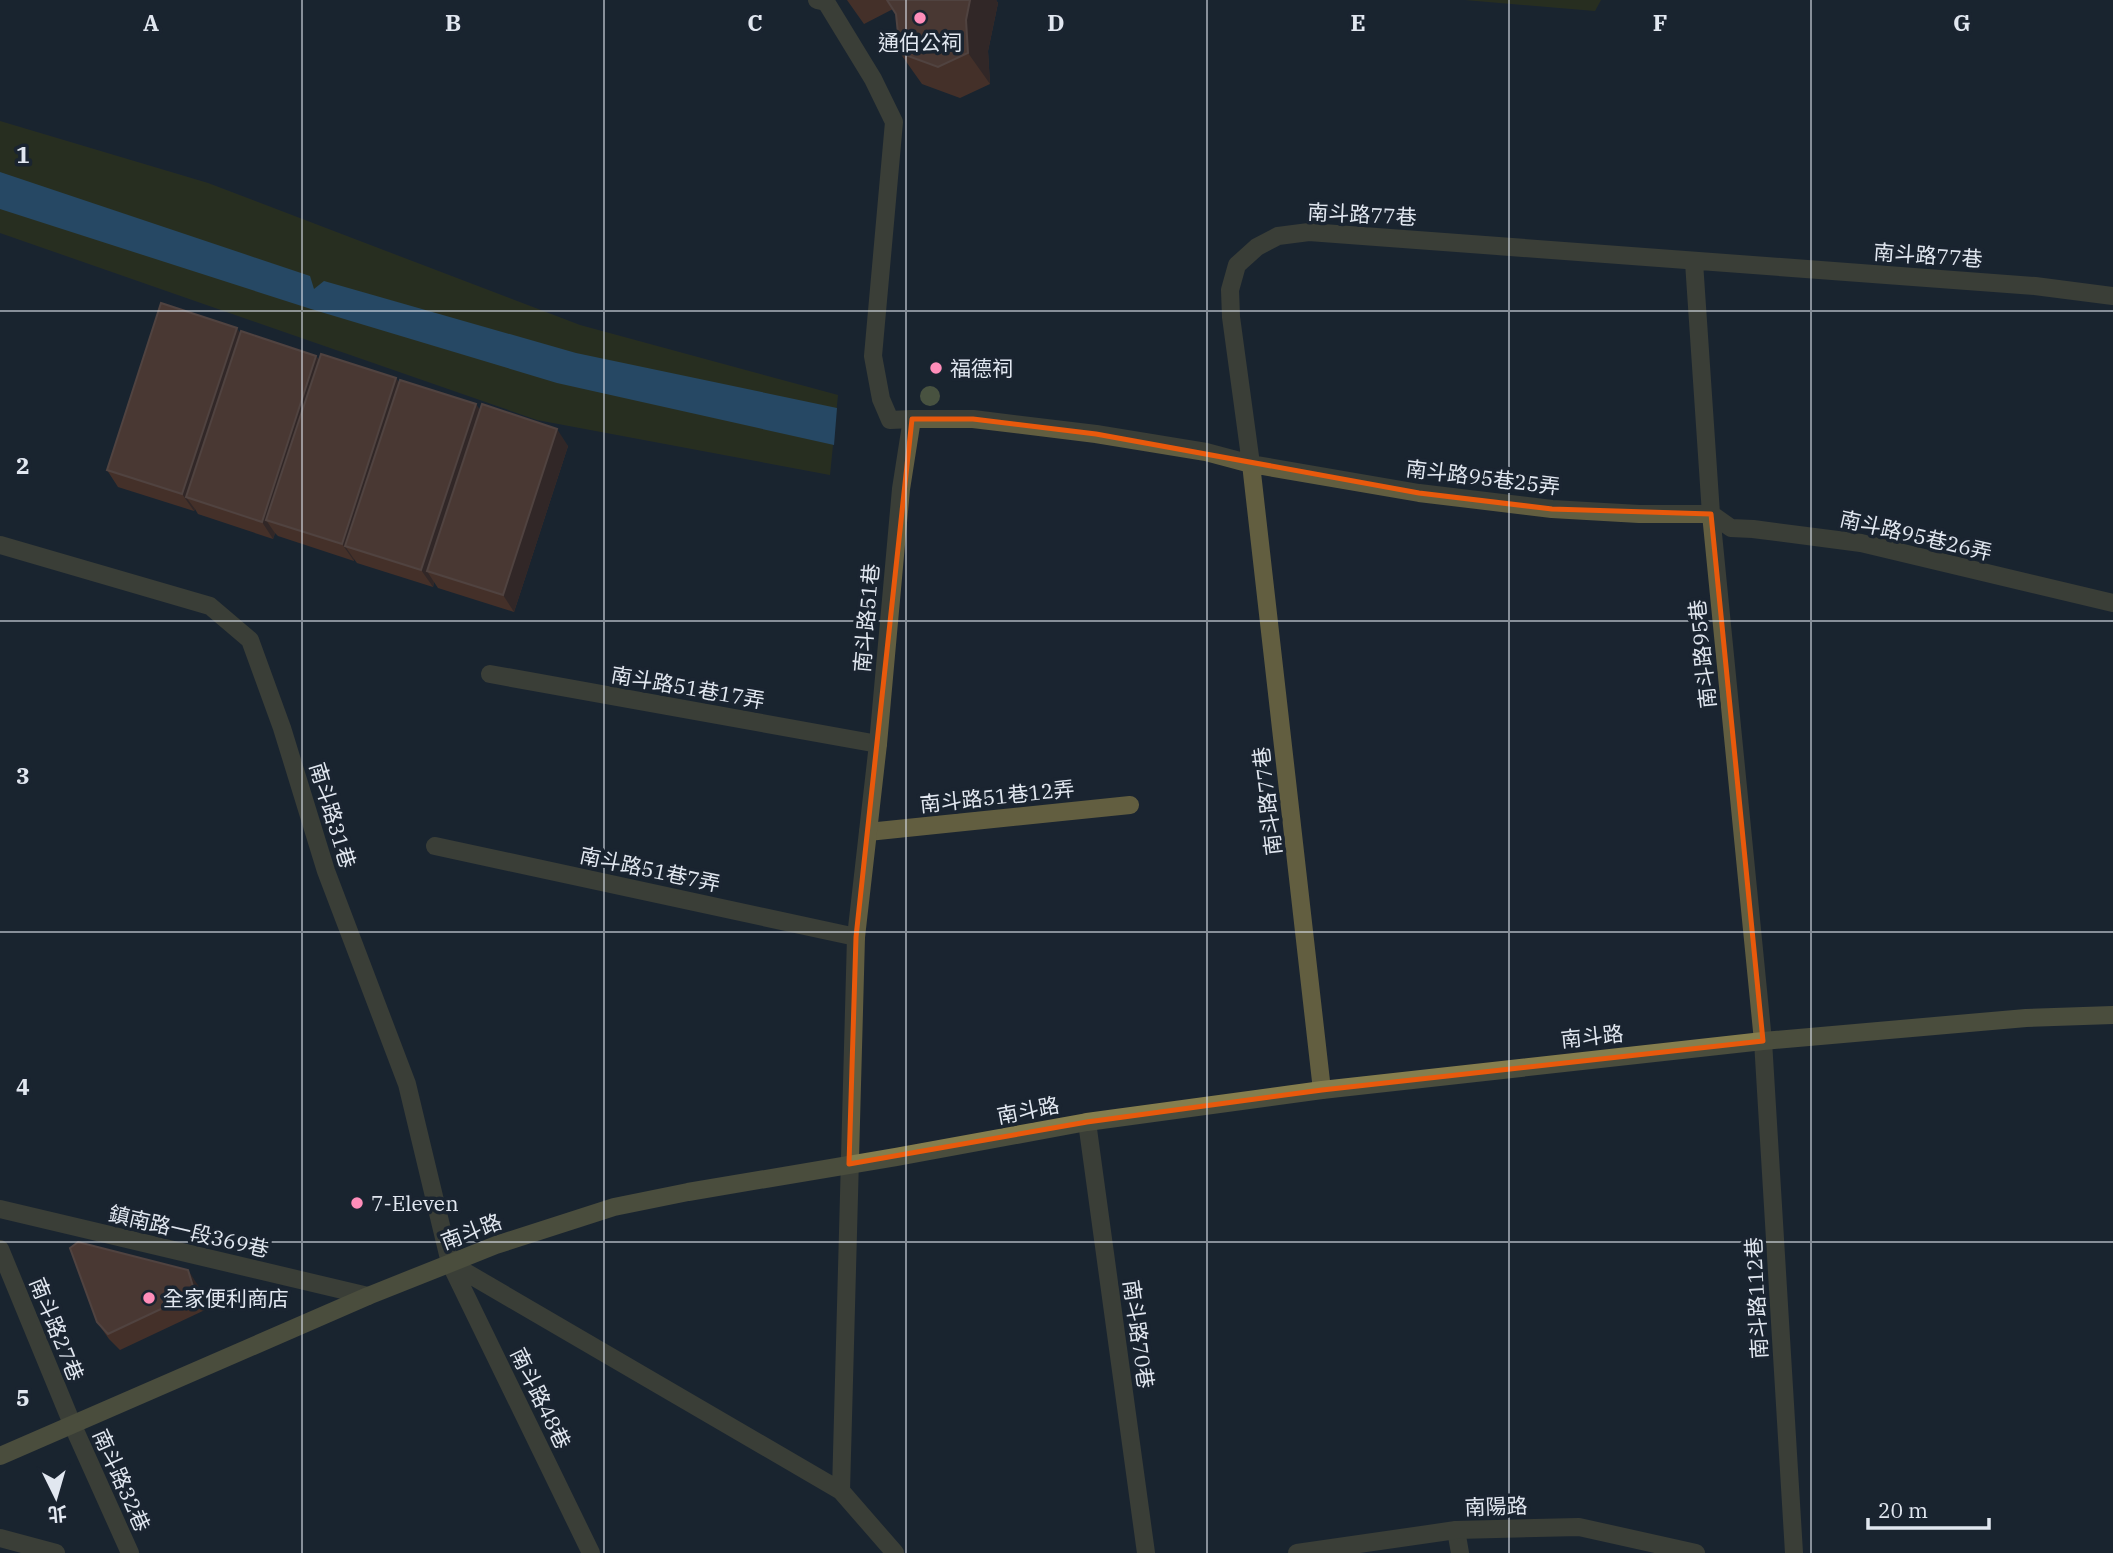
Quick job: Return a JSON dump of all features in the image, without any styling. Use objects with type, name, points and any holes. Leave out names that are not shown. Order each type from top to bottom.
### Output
[{"type":"street","points":[[822,1],[873,79],[894,122],[873,356],[881,399],[890,420],[972,419],[1096,434],[1206,453],[1251,464]]},
{"type":"street","name":"南斗路77巷","points":[[1322,1090],[1251,464],[1231,317],[1230,290],[1237,265],[1256,247],[1278,236],[1309,232],[2035,286],[2113,296]]},
{"type":"street","name":"南斗路95巷","points":[[1694,262],[1711,514],[1763,1041]]},
{"type":"street","name":"南斗路51巷","points":[[841,1491],[856,937],[878,744],[901,489],[912,419]]},
{"type":"street","name":"南斗路95巷25弄","points":[[1251,464],[1419,493],[1552,509],[1639,514],[1711,514]]},
{"type":"street","name":"南斗路95巷26弄","points":[[1711,514],[1731,528],[1753,528],[1861,542],[2113,603]]},
{"type":"street","name":"南斗路31巷","points":[[0,545],[210,606],[250,640],[282,727],[326,871],[407,1083],[450,1263]]},
{"type":"street","name":"南斗路51巷17弄","points":[[490,674],[878,744]]},
{"type":"street","name":"南斗路51巷12弄","points":[[868,832],[1130,805]]},
{"type":"street","name":"南斗路51巷7弄","points":[[435,846],[856,937]]},
{"type":"street","name":"南斗路","points":[[0,1456],[450,1263],[539,1230],[614,1207],[1087,1122],[1322,1090],[1763,1041],[2026,1018],[2113,1015]]},
{"type":"street","name":"南斗路112巷","points":[[1763,1041],[1794,1553]]},
{"type":"street","name":"南斗路70巷","points":[[1087,1122],[1146,1553]]},
{"type":"street","name":"鎮南路一段369巷","points":[[0,1209],[368,1297]]},
{"type":"street","name":"南斗路27巷","points":[[0,1249],[73,1426]]},
{"type":"street","points":[[450,1263],[841,1491],[895,1553]]},
{"type":"street","name":"南斗路48巷","points":[[450,1263],[591,1553]]},
{"type":"street","name":"南斗路32巷","points":[[73,1426],[130,1553]]},
{"type":"street","name":"南陽路","points":[[1297,1553],[1456,1530],[1578,1527],[1696,1553]]},
{"type":"street","points":[[1456,1530],[1460,1553]]},
{"type":"street","points":[[0,1538],[56,1553]]},
{"type":"highlighted area","points":[[912,419],[973,419],[1096,434],[1419,493],[1552,509],[1711,514],[1763,1041],[1322,1090],[1087,1122],[849,1164],[856,937]]},
{"type":"shaded area","points":[[1465,0],[1601,0],[1595,11]]},
{"type":"shaded area","points":[[0,121],[208,183],[580,325],[838,395],[830,475],[537,420],[0,233]]},
{"type":"water","points":[[0,172],[310,276],[314,289],[324,281],[576,353],[837,408],[834,445],[557,383],[311,309],[0,209]]},
{"type":"building","points":[[887,0],[970,0],[966,20],[968,53],[938,67],[900,53],[896,14]]},
{"type":"building","points":[[161,303],[237,328],[182,494],[107,470]]},
{"type":"building","points":[[241,331],[316,356],[262,522],[186,497]]},
{"type":"building","points":[[321,354],[396,378],[342,544],[266,520]]},
{"type":"building","points":[[400,380],[476,404],[421,570],[345,546]]},
{"type":"building","points":[[482,404],[557,429],[503,595],[427,571]]},
{"type":"building","name":"全家便利商店","points":[[78,1242],[188,1270],[195,1293],[108,1334],[97,1322],[70,1248]]},
{"type":"place","name":"通伯公祠","points":[[920,18]]},
{"type":"place","name":"福德祠","points":[[936,368]]},
{"type":"place","name":"7-Eleven","points":[[357,1203]]},
{"type":"place","name":"全家便利商店","points":[[149,1298]]}]
